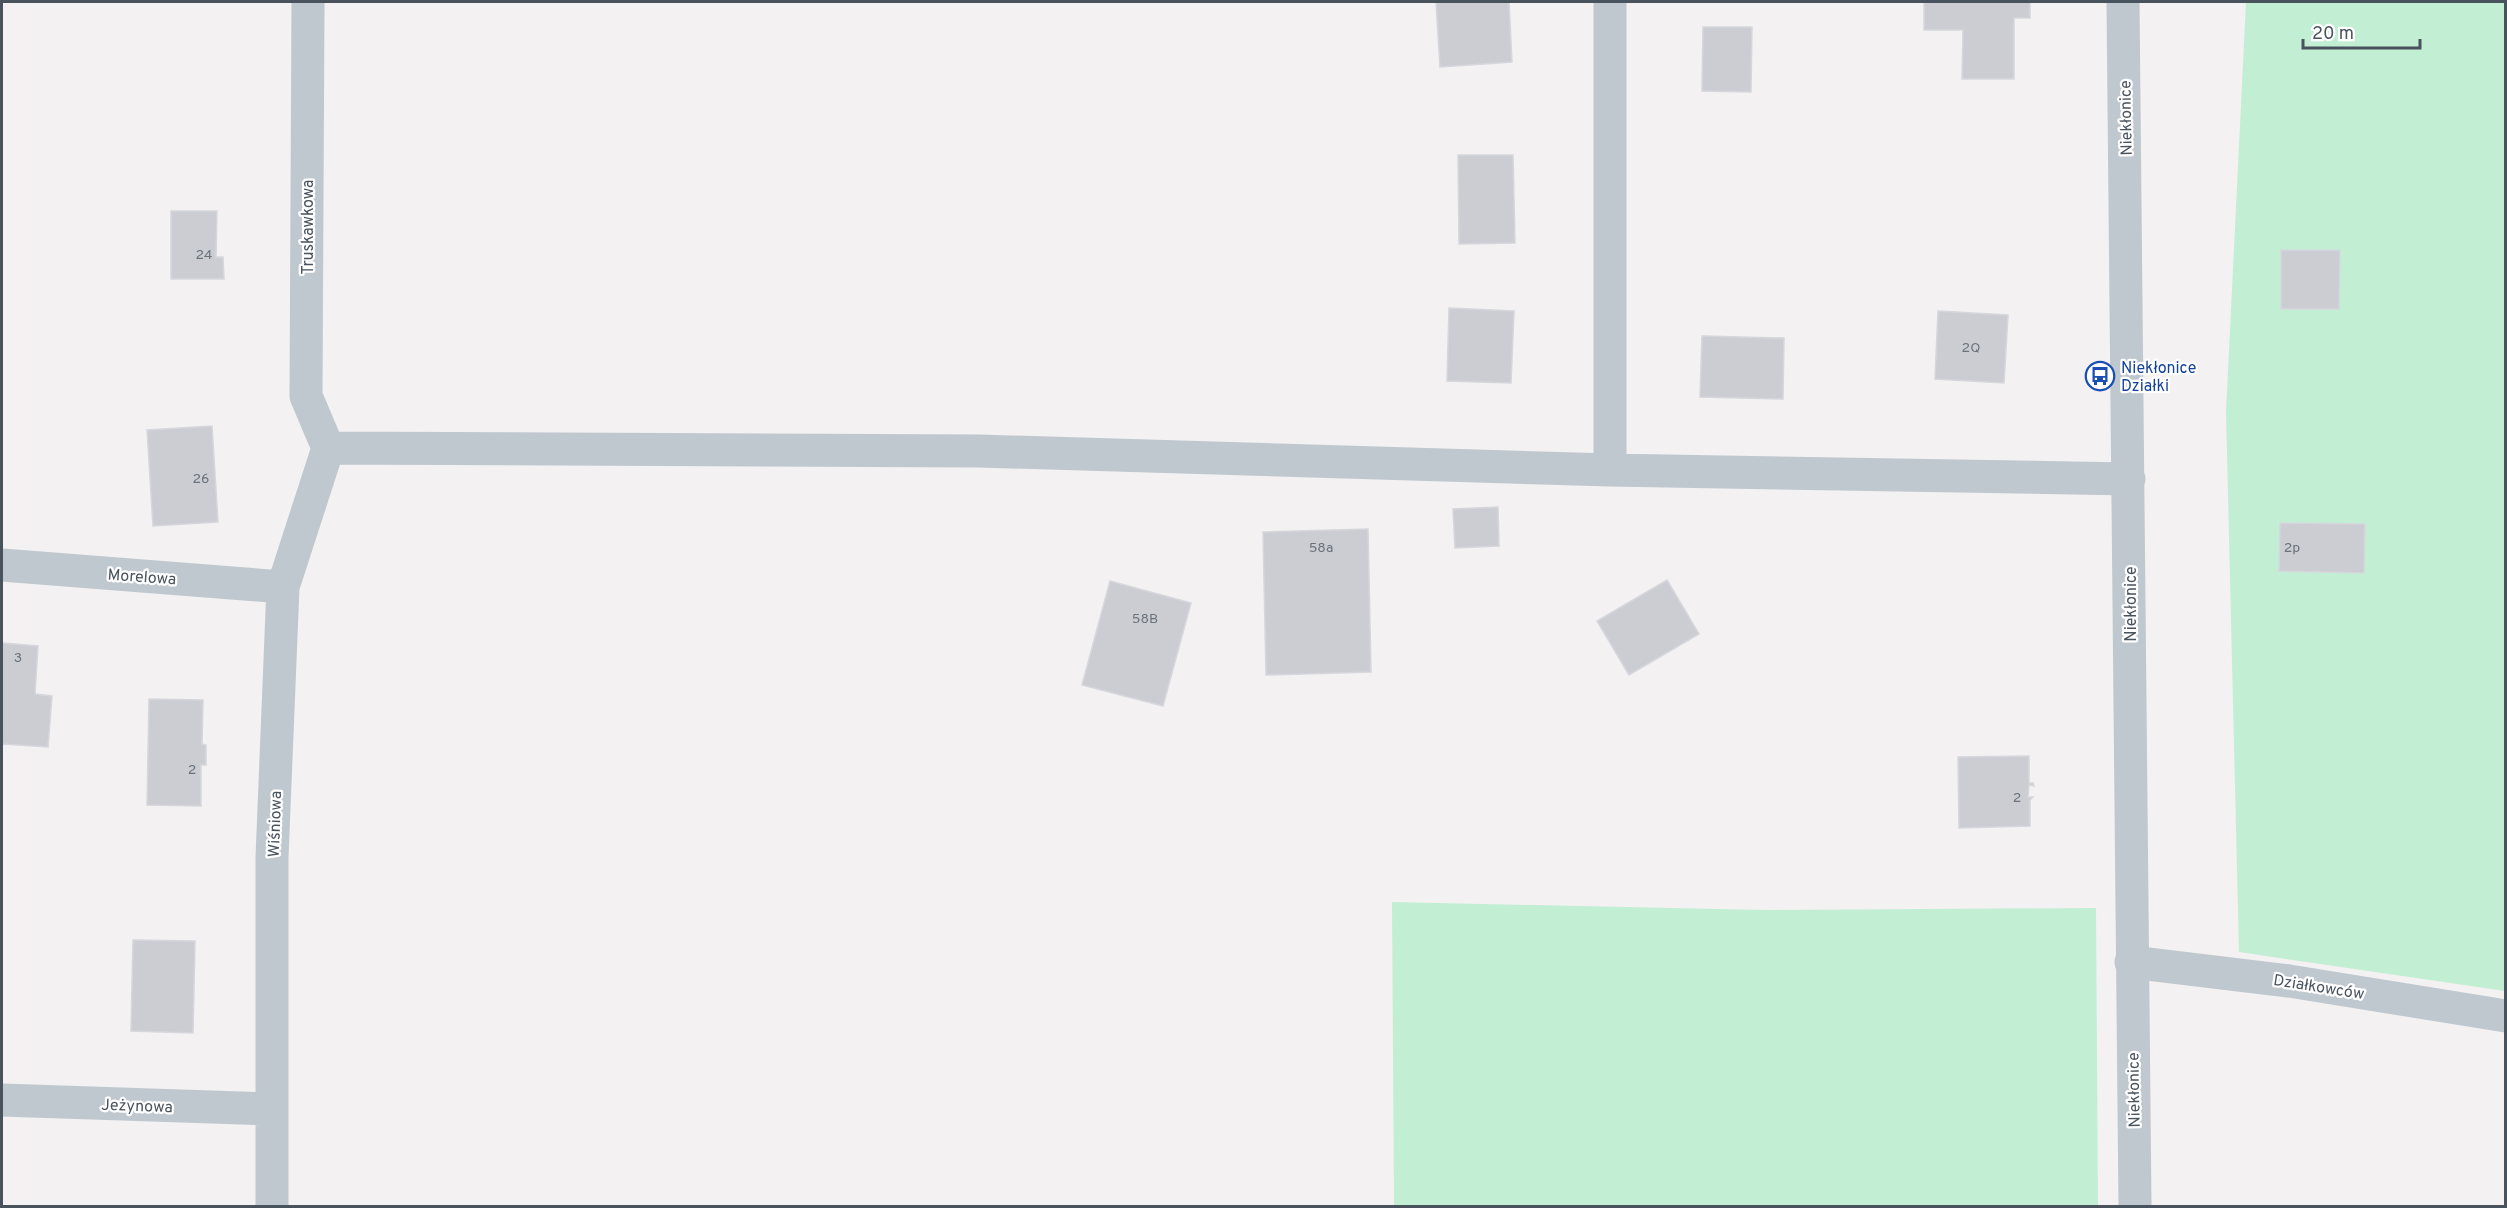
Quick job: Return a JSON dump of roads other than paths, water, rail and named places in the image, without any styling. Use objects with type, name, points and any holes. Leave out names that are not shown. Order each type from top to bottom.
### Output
[{"type":"street","name":"Truskawkowa","points":[[308,2],[306,396],[328,448]]},
{"type":"street","points":[[1610,2],[1610,470]]},
{"type":"street","name":"Niekłonice","points":[[2126,5],[2135,1206]]},
{"type":"street","points":[[328,448],[979,451],[1610,470],[2129,479]]},
{"type":"street","name":"Wiśniowa","points":[[272,1206],[272,857],[283,587],[328,448]]},
{"type":"street","name":"Morelowa","points":[[2,565],[283,587]]},
{"type":"street","name":"Działkowców","points":[[2132,962],[2289,981],[2505,1016]]},
{"type":"street","name":"Jeżynowa","points":[[2,1100],[272,1109]]},
{"type":"place","name":"Niekłonice Działki","points":[[2100,376]]}]
